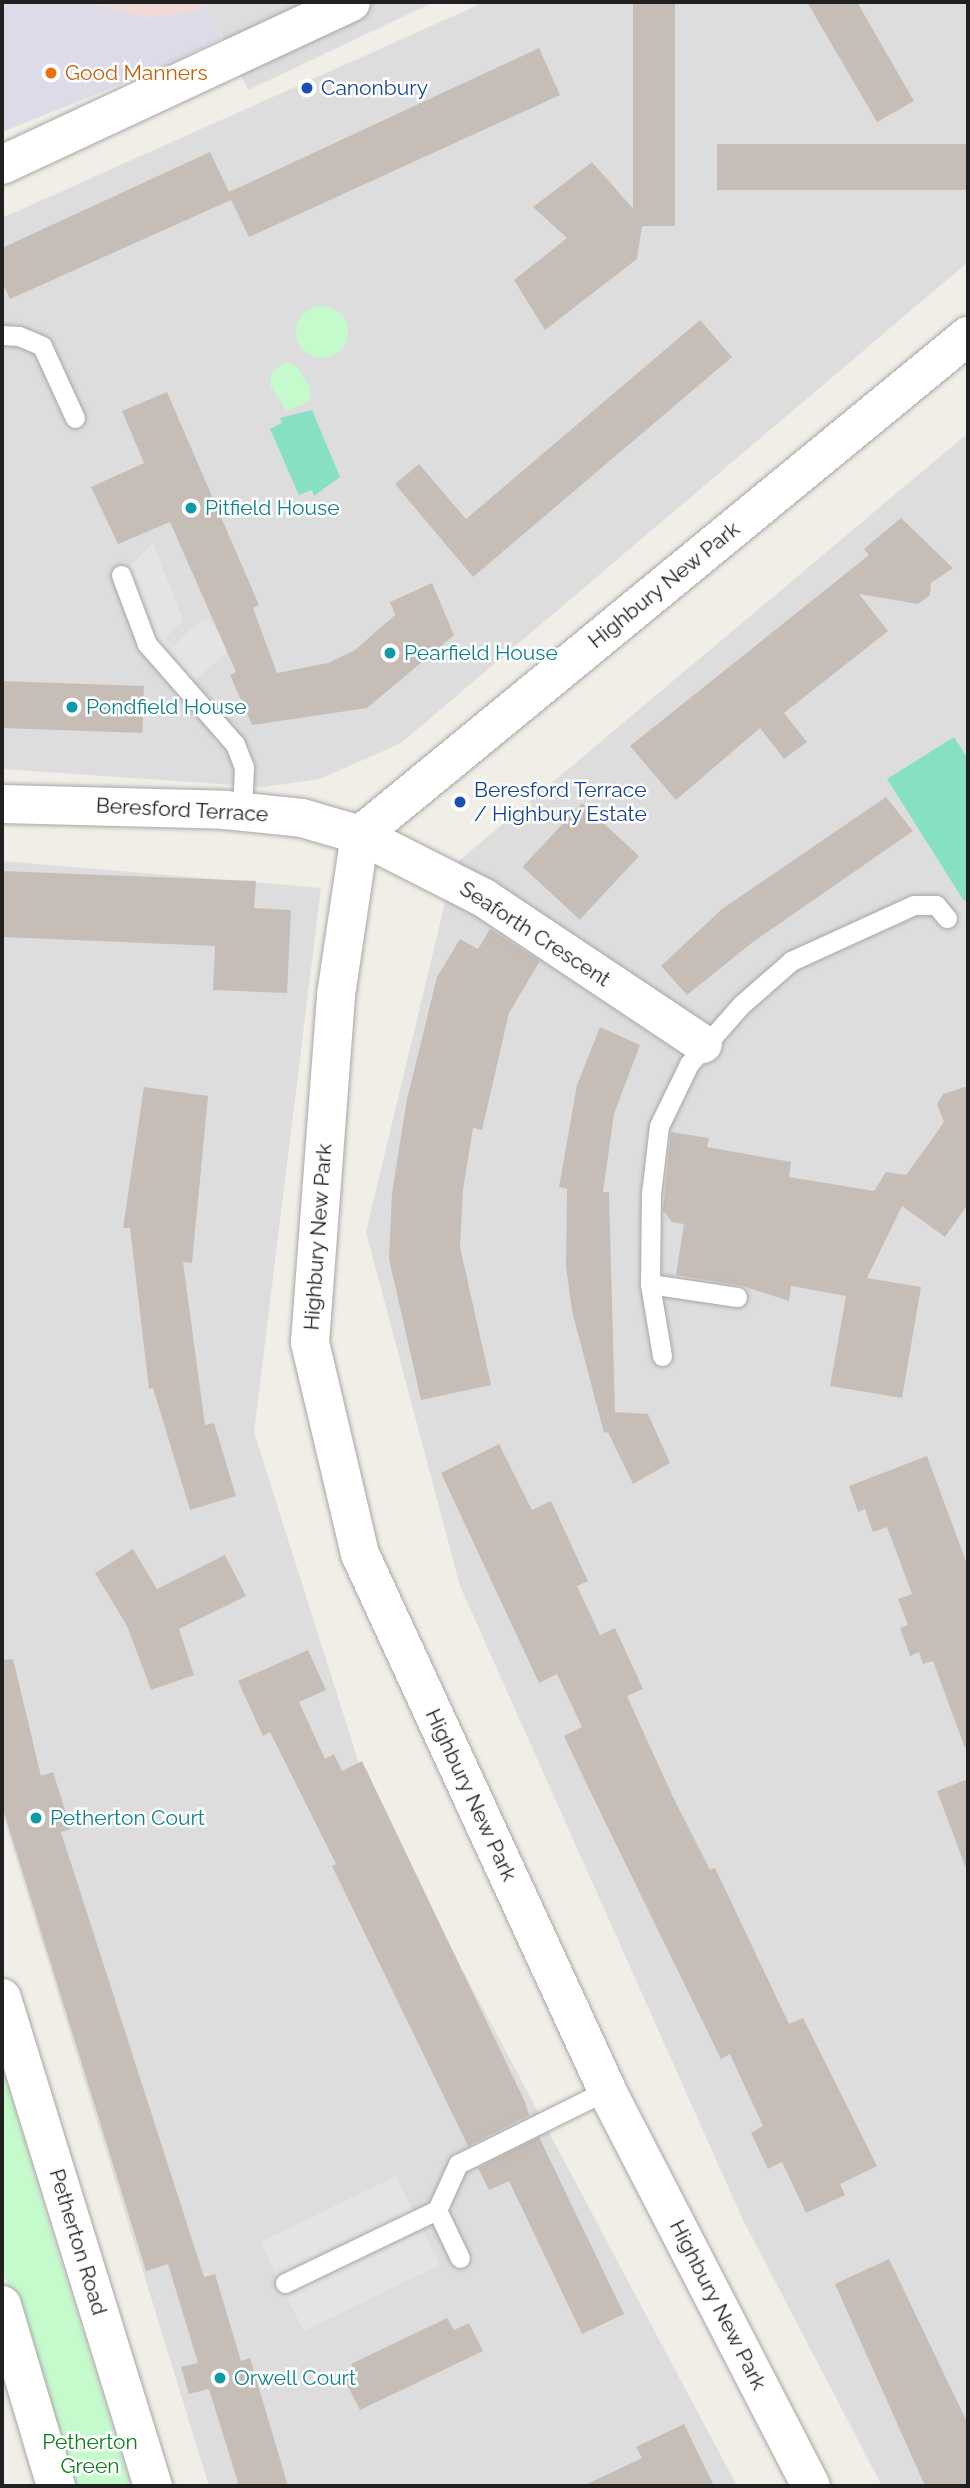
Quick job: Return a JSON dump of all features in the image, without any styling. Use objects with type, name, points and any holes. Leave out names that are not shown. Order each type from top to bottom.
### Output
[{"type":"street","points":[[2,165],[351,2]]},
{"type":"street","name":"Highbury New Park","points":[[811,2486],[607,2090],[360,1554],[310,1342],[336,995],[360,835],[968,336]]},
{"type":"street","name":"Beresford Terrace","points":[[2,804],[242,811],[302,818],[360,835]]},
{"type":"street","name":"Seaforth Crescent","points":[[360,835],[484,898],[703,1044]]},
{"type":"street","name":"Petherton Road","points":[[2,1998],[153,2486]]},
{"type":"street","points":[[2,2305],[56,2486]]},
{"type":"lane","points":[[2,335],[19,335],[42,346],[75,418]]},
{"type":"lane","points":[[121,575],[147,644],[235,744],[244,767],[242,811]]},
{"type":"lane","points":[[662,1356],[650,1284],[651,1194],[659,1126],[703,1044],[763,982],[791,961],[914,905],[936,905],[947,918]]},
{"type":"lane","points":[[650,1284],[737,1297]]},
{"type":"lane","points":[[285,2283],[437,2210],[458,2164],[607,2090]]},
{"type":"lane","points":[[437,2210],[460,2258]]},
{"type":"shaded area","points":[[2,2],[89,2],[146,17],[186,13],[207,5],[222,38],[154,71],[2,132]]},
{"type":"shaded area","points":[[89,2],[205,2],[207,5],[186,13],[146,17]]},
{"type":"shaded area","points":[[205,2],[434,2],[248,90]]},
{"type":"shaded area","points":[[485,2],[968,2],[968,262],[401,743],[320,779],[264,787],[2,769],[2,218]]},
{"type":"shaded area","points":[[968,433],[968,2486],[882,2486],[743,2220],[460,1586],[366,1232],[454,865]]},
{"type":"shaded area","points":[[153,543],[183,620],[165,638],[173,646],[199,622],[209,619],[231,649],[186,688],[155,655],[121,575]]},
{"type":"shaded area","points":[[2,861],[321,888],[254,1432],[368,1792],[737,2486],[209,2486],[2,1813]]},
{"type":"shaded area","points":[[396,2176],[439,2265],[304,2331],[260,2242]]},
{"type":"green space","points":[[322,306],[332,308],[340,314],[346,322],[346,342],[340,350],[332,356],[322,358],[312,356],[304,350],[298,342],[296,332],[298,322],[304,314],[312,308]]},
{"type":"green space","points":[[285,362],[297,366],[310,387],[310,401],[287,411],[270,385],[271,374]]},
{"type":"green space","points":[[312,410],[340,477],[314,496],[312,490],[299,495],[270,429],[282,423],[280,418]]},
{"type":"green space","points":[[954,737],[968,759],[968,898],[964,901],[887,779]]},
{"type":"green space","name":"Petherton Green","points":[[2,2065],[131,2486],[69,2486],[2,2265]]},
{"type":"building","points":[[633,2],[675,2],[675,226],[633,226]]},
{"type":"building","points":[[807,2],[857,2],[914,101],[877,122]]},
{"type":"building","points":[[539,48],[560,95],[249,237],[231,200],[10,299],[2,282],[2,248],[210,152],[229,192]]},
{"type":"building","points":[[717,144],[968,144],[968,190],[717,190]]},
{"type":"building","points":[[592,162],[643,220],[637,259],[545,330],[514,280],[567,238],[533,207]]},
{"type":"building","points":[[700,320],[732,357],[473,577],[395,484],[419,464],[466,519]]},
{"type":"building","points":[[167,392],[259,605],[253,608],[277,673],[328,663],[355,650],[395,615],[390,602],[432,583],[454,635],[367,708],[252,725],[230,675],[236,672],[170,522],[118,544],[91,487],[144,463],[122,411]]},
{"type":"building","points":[[901,518],[953,568],[931,583],[930,595],[918,604],[859,594],[888,631],[784,713],[807,742],[784,759],[760,728],[676,800],[630,746],[869,555],[864,549]]},
{"type":"building","name":"Pondfield House","points":[[2,681],[144,686],[142,733],[2,728]]},
{"type":"building","points":[[886,797],[913,831],[753,942],[687,995],[661,966],[722,909]]},
{"type":"building","points":[[582,803],[639,856],[580,920],[523,867]]},
{"type":"building","points":[[2,871],[256,881],[254,908],[291,910],[287,993],[213,990],[215,946],[2,937]]},
{"type":"building","points":[[490,929],[540,961],[509,1013],[482,1130],[473,1128],[463,1190],[460,1247],[491,1385],[421,1400],[389,1259],[392,1193],[407,1099],[437,977],[460,939],[478,949]]},
{"type":"building","points":[[600,1027],[640,1045],[614,1114],[603,1192],[609,1192],[615,1412],[648,1414],[670,1463],[633,1484],[608,1432],[604,1433],[572,1311],[566,1266],[567,1189],[559,1187],[577,1085]]},
{"type":"building","points":[[968,1086],[968,1204],[945,1237],[902,1206],[867,1278],[921,1287],[902,1398],[830,1386],[846,1296],[791,1286],[789,1301],[739,1285],[676,1275],[684,1224],[672,1222],[663,1210],[671,1132],[709,1138],[707,1147],[791,1162],[789,1177],[874,1191],[886,1172],[906,1175],[925,1149],[944,1122],[937,1104],[943,1094]]},
{"type":"building","points":[[144,1087],[208,1096],[192,1263],[183,1262],[205,1425],[214,1423],[236,1496],[190,1510],[153,1388],[149,1389],[130,1228],[123,1228]]},
{"type":"building","points":[[499,1444],[532,1510],[551,1501],[588,1581],[577,1586],[600,1635],[615,1628],[643,1689],[627,1696],[673,1797],[710,1870],[715,1868],[789,2024],[803,2018],[877,2166],[840,2184],[845,2195],[806,2213],[782,2162],[768,2169],[751,2133],[763,2126],[730,2054],[721,2059],[564,1736],[582,1727],[557,1674],[539,1683],[441,1473]]},
{"type":"building","points":[[927,1456],[968,1567],[968,1747],[965,1748],[933,1661],[923,1664],[919,1652],[910,1656],[900,1628],[908,1625],[898,1599],[912,1594],[887,1527],[873,1532],[865,1509],[858,1512],[849,1486]]},
{"type":"building","points":[[133,1549],[157,1589],[225,1555],[246,1596],[179,1629],[194,1675],[151,1690],[127,1626],[95,1573]]},
{"type":"building","points":[[308,1650],[326,1690],[299,1702],[325,1759],[334,1754],[342,1771],[362,1761],[525,2102],[529,2115],[468,2146],[332,1866],[336,1864],[270,1732],[263,1736],[238,1681]]},
{"type":"building","points":[[13,1659],[41,1776],[53,1772],[71,1829],[61,1832],[204,2277],[215,2274],[241,2361],[250,2358],[288,2486],[239,2486],[209,2389],[189,2394],[181,2367],[198,2363],[168,2264],[146,2271],[2,1806],[2,1660]]},
{"type":"building","points":[[968,1779],[968,1865],[965,1866],[937,1791]]},
{"type":"building","points":[[539,2137],[624,2314],[582,2334],[509,2181],[489,2190],[478,2168]]},
{"type":"building","points":[[889,2259],[968,2424],[968,2486],[925,2486],[835,2284]]},
{"type":"building","points":[[447,2318],[454,2330],[469,2323],[483,2351],[360,2410],[343,2377],[355,2371],[351,2364]]},
{"type":"building","points":[[684,2424],[714,2486],[583,2486],[642,2458],[636,2447]]},
{"type":"place","name":"Good Manners","points":[[51,73]]},
{"type":"place","name":"Canonbury","points":[[307,88]]},
{"type":"place","name":"Pitfield House","points":[[191,508]]},
{"type":"place","name":"Pearfield House","points":[[390,653]]},
{"type":"place","name":"Pondfield House","points":[[72,707]]},
{"type":"place","name":"Beresford Terrace / Highbury Estate","points":[[460,802]]},
{"type":"place","name":"Petherton Court","points":[[36,1818]]},
{"type":"place","name":"Orwell Court","points":[[220,2378]]}]
